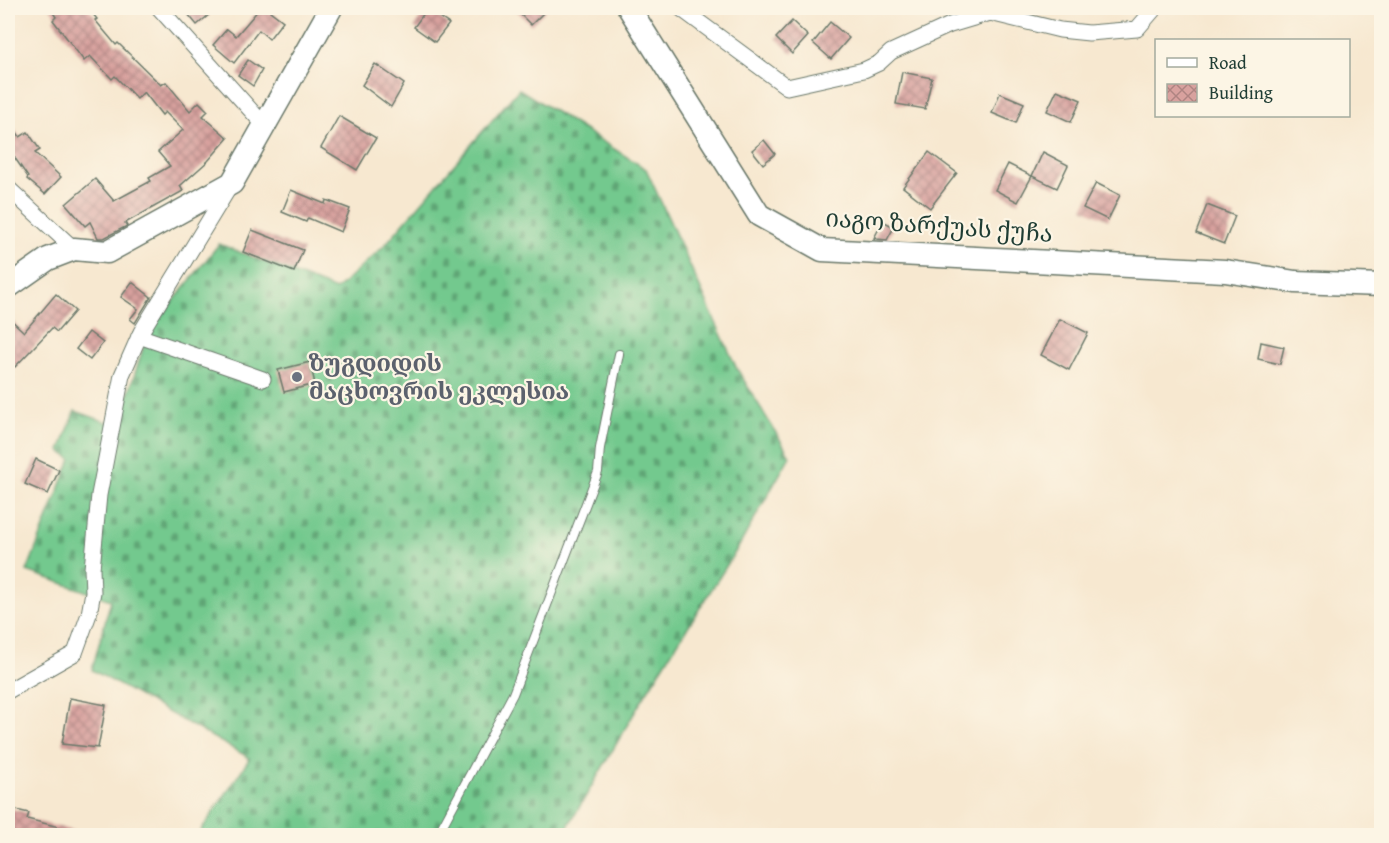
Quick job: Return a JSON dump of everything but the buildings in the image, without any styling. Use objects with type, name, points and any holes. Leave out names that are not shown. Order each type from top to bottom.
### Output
[{"type":"street","points":[[159,8],[266,126]]},
{"type":"street","points":[[8,691],[75,653],[89,614],[93,592],[92,570],[99,495],[122,375],[139,336],[266,126],[331,8]]},
{"type":"street","name":"იაგო ზარქუას ქუჩა","points":[[629,8],[759,215],[822,250],[1225,271],[1295,282],[1379,284]]},
{"type":"street","points":[[680,8],[787,87],[864,70],[879,63],[891,52],[950,25],[991,10],[1060,30],[1089,33],[1137,29],[1155,8]]},
{"type":"street","points":[[8,287],[48,259],[75,249],[107,252],[231,183]]},
{"type":"street","points":[[8,188],[75,249]]},
{"type":"street","points":[[139,336],[263,379]]},
{"type":"lane","points":[[437,836],[513,694],[598,472],[600,448],[619,354]]},
{"type":"green space","points":[[519,89],[646,169],[737,369],[790,456],[739,546],[646,693],[563,835],[198,835],[250,758],[92,670],[111,600],[27,571],[71,459],[60,451],[75,411],[118,426],[148,333],[219,244],[336,290],[385,245]]},
{"type":"place","name":"ზუგდიდის მაცხოვრის ეკლესია","points":[[297,377]]}]
